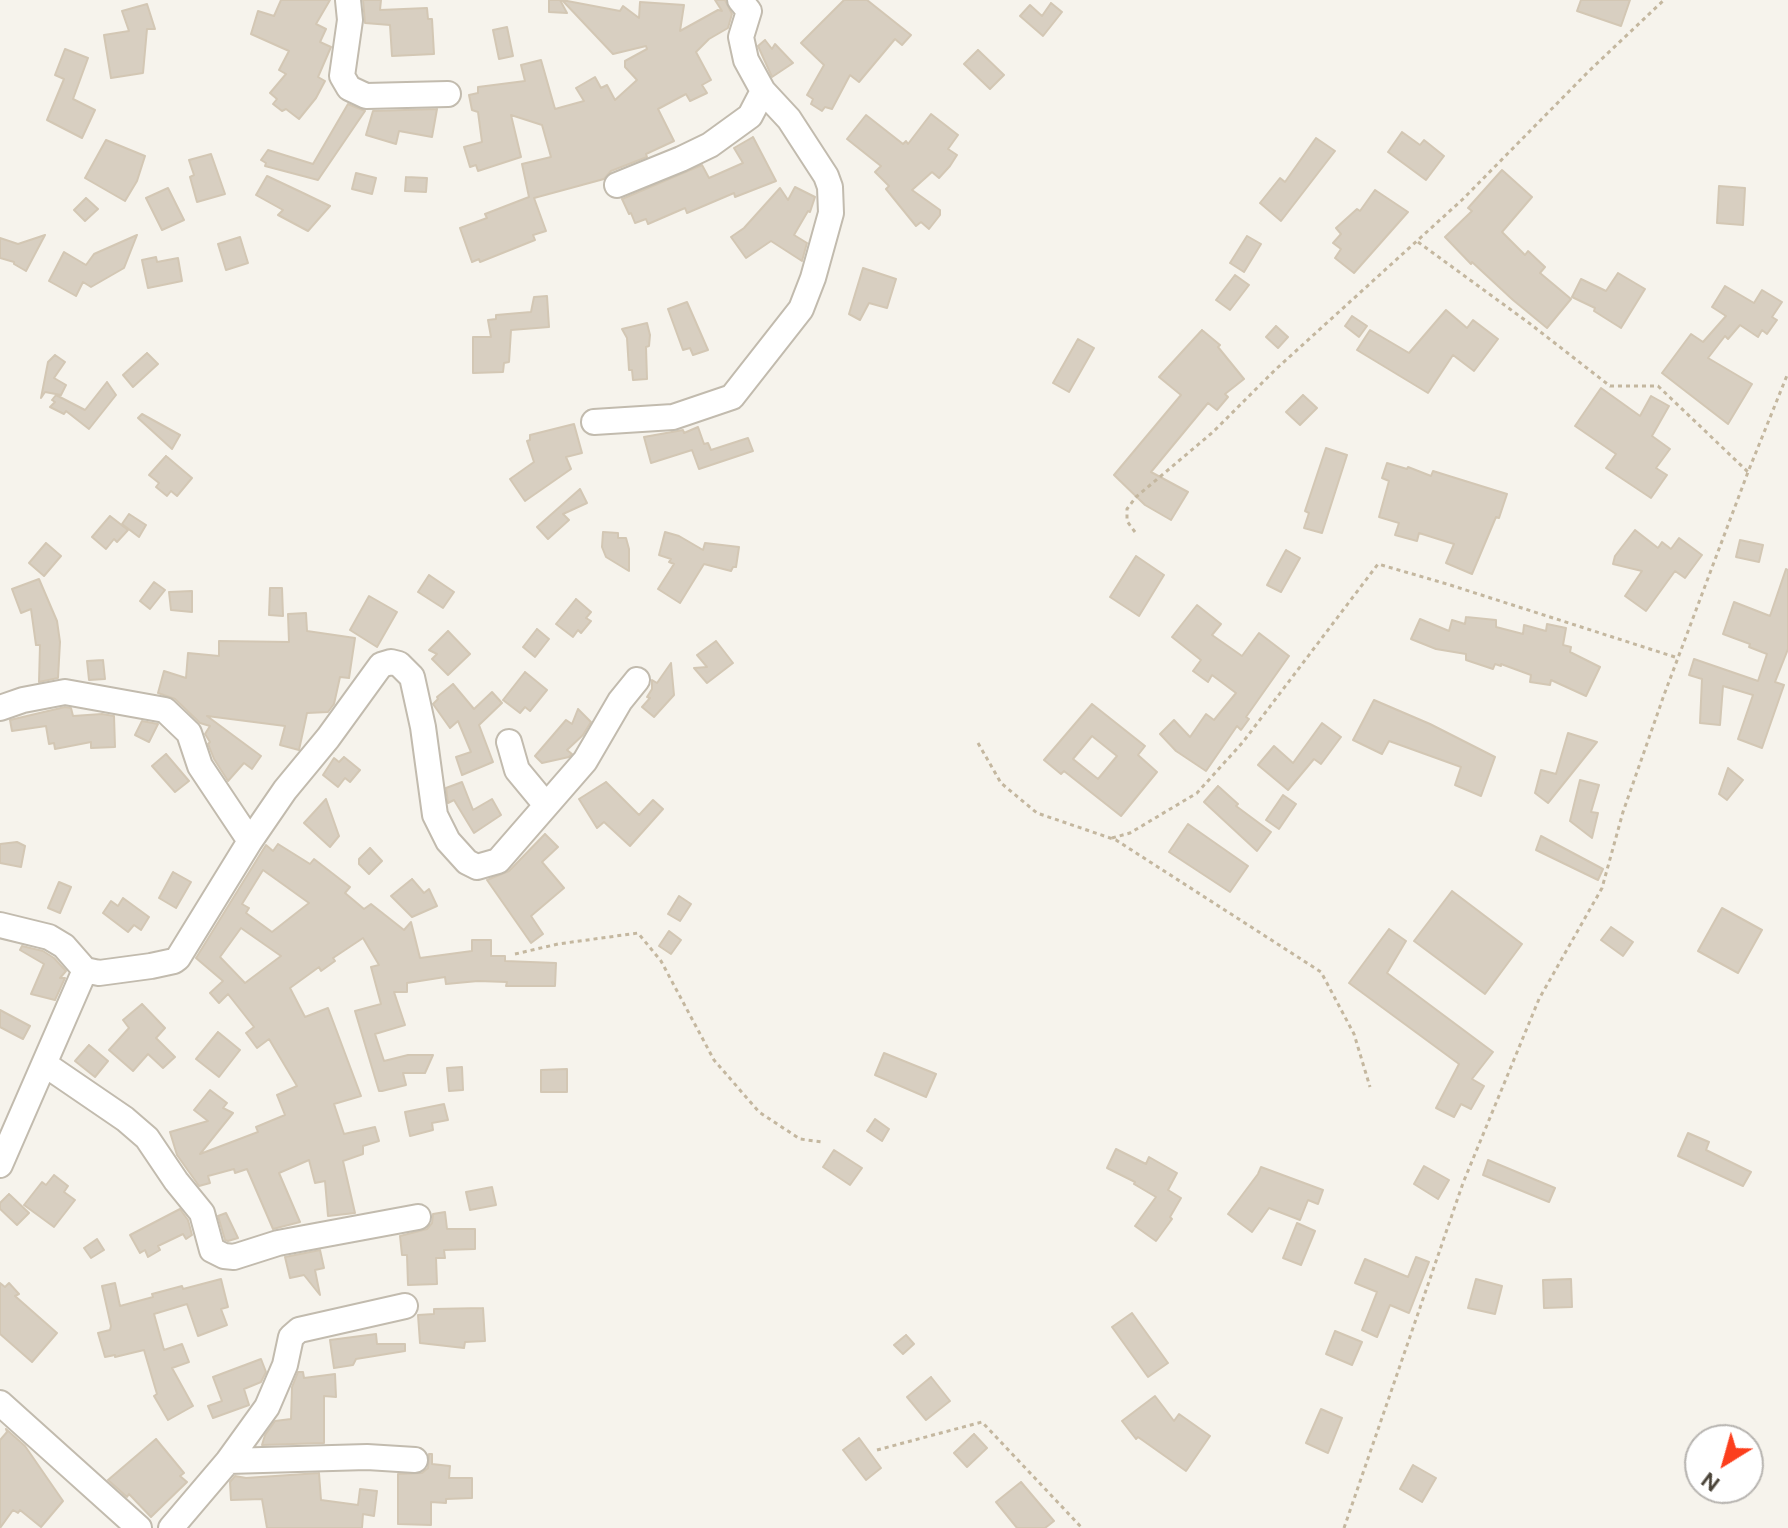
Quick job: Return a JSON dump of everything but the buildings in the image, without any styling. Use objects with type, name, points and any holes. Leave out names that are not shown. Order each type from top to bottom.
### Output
[{"type":"street","points":[[348,0],[350,20],[342,76],[349,88],[366,96],[448,94]]},
{"type":"street","points":[[594,422],[673,417],[732,397],[801,309],[831,213],[830,187],[789,119],[763,91],[746,60],[741,37],[749,11],[740,0]]},
{"type":"street","points":[[617,185],[710,145],[750,116],[763,91]]},
{"type":"street","points":[[0,925],[49,937],[64,946],[85,970],[99,973],[174,961],[186,947],[250,841],[285,790],[328,738],[375,670],[391,662],[407,669],[412,677],[423,727],[435,815],[448,841],[467,862],[477,867],[498,861],[585,761],[620,701],[637,680]]},
{"type":"street","points":[[0,708],[65,692],[165,710],[189,733],[200,766],[250,841]]},
{"type":"street","points":[[509,742],[517,770],[546,805]]},
{"type":"street","points":[[0,1165],[85,970]]},
{"type":"street","points":[[46,1065],[125,1119],[147,1138],[202,1213],[212,1250],[224,1256],[234,1257],[278,1243],[418,1217]]},
{"type":"street","points":[[171,1528],[228,1461],[267,1407],[285,1365],[291,1337],[299,1330],[405,1306]]},
{"type":"street","points":[[0,1403],[139,1528]]},
{"type":"street","points":[[228,1461],[367,1457],[415,1460]]},
{"type":"path","points":[[1135,532],[1127,521],[1127,509],[1136,497],[1213,432],[1275,370],[1417,242],[1664,0]]},
{"type":"path","points":[[1417,242],[1610,386],[1658,386],[1748,472]]},
{"type":"path","points":[[1344,1528],[1463,1183],[1539,999],[1602,888],[1623,812],[1678,658],[1788,373]]},
{"type":"path","points":[[1112,838],[1130,833],[1197,793],[1243,742],[1378,564],[1678,658]]},
{"type":"path","points":[[978,743],[1001,783],[1037,813],[1112,838],[1321,972],[1354,1034],[1370,1087]]},
{"type":"path","points":[[515,954],[558,944],[638,933],[661,961],[714,1060],[759,1112],[800,1139],[822,1142]]},
{"type":"path","points":[[877,1450],[982,1422],[1082,1528]]}]
